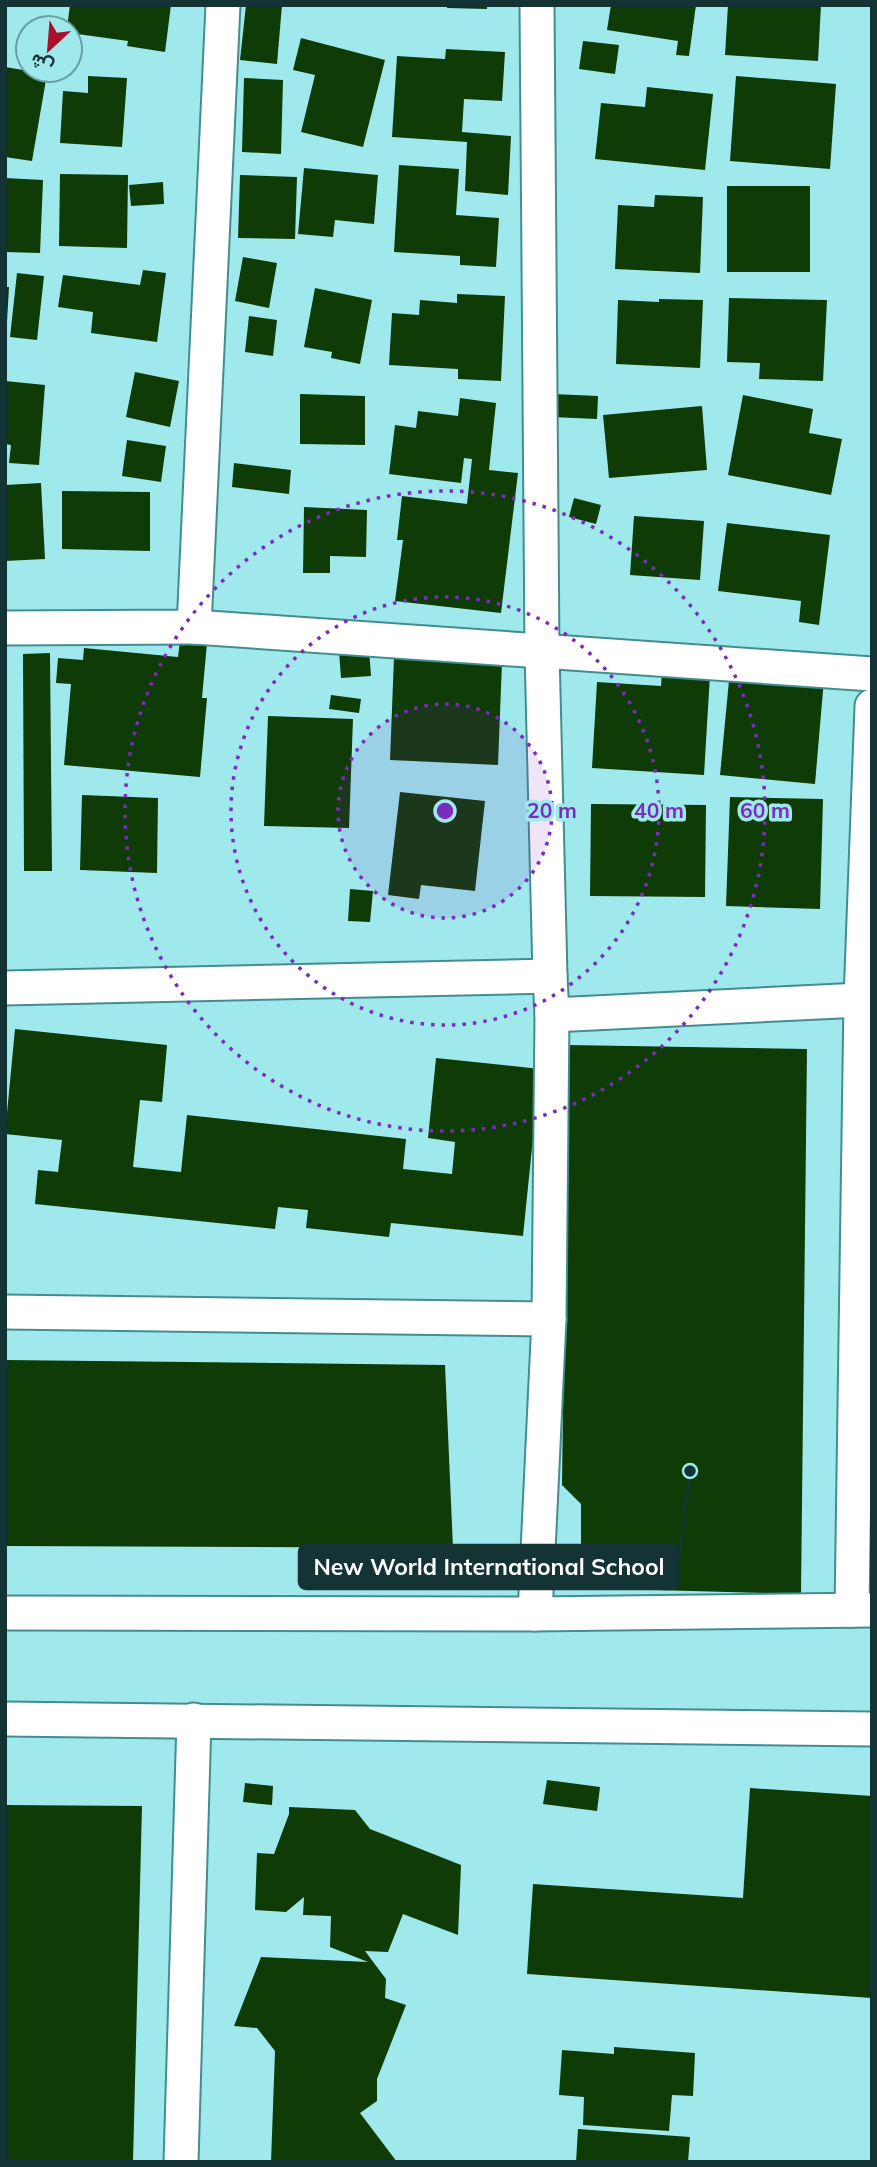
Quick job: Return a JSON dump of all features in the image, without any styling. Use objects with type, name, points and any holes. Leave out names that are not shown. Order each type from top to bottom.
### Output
[{"type":"street","points":[[194,628],[223,5]]},
{"type":"street","points":[[535,1614],[548,1319],[552,1015],[542,651],[537,5]]},
{"type":"street","points":[[5,628],[194,628],[872,674]]},
{"type":"street","points":[[5,1613],[535,1614],[862,1610],[861,1000],[872,706]]},
{"type":"street","points":[[5,988],[550,976]]},
{"type":"street","points":[[552,1015],[861,1000]]},
{"type":"street","points":[[5,1312],[548,1319]]},
{"type":"street","points":[[5,1719],[872,1730]]},
{"type":"street","points":[[181,2162],[194,1720]]},
{"type":"building","points":[[70,5],[171,5],[165,52],[127,46],[128,41],[84,35],[84,14],[69,14]]},
{"type":"building","points":[[246,5],[282,5],[277,64],[240,60]]},
{"type":"building","points":[[447,5],[487,5],[487,9],[447,8]]},
{"type":"building","points":[[611,5],[696,5],[689,56],[676,55],[678,41],[607,30]]},
{"type":"building","points":[[728,5],[821,5],[818,61],[725,55]]},
{"type":"building","points":[[301,38],[385,60],[363,147],[301,132],[315,75],[293,70]]},
{"type":"building","points":[[583,41],[619,45],[615,74],[579,69]]},
{"type":"building","points":[[446,49],[505,52],[502,101],[464,99],[462,132],[511,136],[508,195],[465,191],[467,142],[392,137],[397,56],[445,59]]},
{"type":"building","points":[[5,67],[14,68],[14,84],[45,84],[32,161],[5,157]]},
{"type":"building","points":[[88,76],[127,78],[122,147],[60,143],[63,91],[88,93]]},
{"type":"building","points":[[736,76],[836,84],[830,169],[730,161]]},
{"type":"building","points":[[244,78],[283,80],[281,154],[242,152]]},
{"type":"building","points":[[647,87],[713,94],[705,170],[595,159],[601,103],[645,107]]},
{"type":"building","points":[[399,165],[459,169],[456,215],[499,218],[496,267],[460,265],[460,256],[394,252]]},
{"type":"building","points":[[304,168],[378,175],[374,224],[335,220],[333,237],[298,234]]},
{"type":"building","points":[[60,174],[128,175],[127,248],[59,246]]},
{"type":"building","points":[[240,175],[297,177],[295,239],[238,238]]},
{"type":"building","points":[[5,178],[43,180],[40,253],[5,252]]},
{"type":"building","points":[[163,182],[164,204],[131,206],[129,185]]},
{"type":"building","points":[[727,186],[810,186],[810,272],[727,272]]},
{"type":"building","points":[[655,195],[703,197],[700,273],[615,269],[618,205],[654,207]]},
{"type":"building","points":[[243,257],[277,263],[269,308],[235,301]]},
{"type":"building","points":[[143,270],[166,273],[157,342],[91,333],[93,312],[58,307],[63,275],[140,285]]},
{"type":"building","points":[[17,273],[44,276],[37,340],[10,337]]},
{"type":"building","points":[[5,287],[9,287],[7,322],[5,322]]},
{"type":"building","points":[[315,288],[372,300],[360,364],[331,358],[332,352],[304,347]]},
{"type":"building","points":[[457,294],[505,296],[501,381],[458,379],[458,369],[389,365],[392,313],[419,315],[420,300],[457,303]]},
{"type":"building","points":[[729,298],[827,300],[823,381],[759,379],[760,363],[727,362]]},
{"type":"building","points":[[659,299],[703,300],[700,368],[616,364],[618,300],[659,302]]},
{"type":"building","points":[[249,316],[277,320],[273,356],[245,352]]},
{"type":"building","points":[[135,372],[179,381],[170,427],[126,417]]},
{"type":"building","points":[[5,381],[45,385],[39,465],[9,463],[11,445],[5,444]]},
{"type":"building","points":[[300,394],[365,396],[365,445],[300,444]]},
{"type":"building","points":[[553,394],[598,396],[597,419],[552,417]]},
{"type":"building","points":[[743,395],[813,409],[809,433],[842,439],[831,495],[728,475]]},
{"type":"building","points":[[460,398],[496,403],[489,470],[518,473],[501,613],[395,601],[403,540],[397,540],[402,496],[467,504],[472,459],[464,458],[461,483],[389,474],[395,425],[416,428],[418,411],[458,416]]},
{"type":"building","points":[[702,406],[707,470],[609,478],[603,415]]},
{"type":"building","points":[[127,440],[166,446],[161,482],[122,476]]},
{"type":"building","points":[[234,463],[291,470],[289,494],[232,487]]},
{"type":"building","points":[[41,483],[45,559],[5,561],[5,485]]},
{"type":"building","points":[[62,491],[150,492],[150,551],[62,549]]},
{"type":"building","points":[[574,498],[601,505],[596,524],[569,517]]},
{"type":"building","points":[[304,507],[367,510],[366,557],[330,556],[330,573],[303,573]]},
{"type":"building","points":[[634,516],[704,521],[700,580],[630,575]]},
{"type":"building","points":[[727,523],[830,535],[819,625],[799,622],[801,601],[718,591]]},
{"type":"building","points":[[180,641],[207,643],[202,698],[207,698],[200,777],[64,765],[71,684],[56,683],[58,658],[83,660],[84,648],[178,657]]},
{"type":"building","points":[[369,649],[371,676],[341,678],[339,651]]},
{"type":"building","points":[[50,653],[52,871],[24,871],[23,654]]},
{"type":"building","points":[[394,657],[502,662],[498,765],[390,760]]},
{"type":"building","points":[[730,670],[824,679],[815,784],[720,775]]},
{"type":"building","points":[[662,672],[710,675],[704,775],[592,768],[597,682],[661,686]]},
{"type":"building","points":[[331,695],[361,699],[359,713],[329,709]]},
{"type":"building","points":[[268,716],[353,719],[349,828],[264,826]]},
{"type":"building","points":[[400,792],[485,801],[475,891],[421,885],[419,899],[388,895]]},
{"type":"building","points":[[82,795],[158,798],[157,873],[80,870]]},
{"type":"building","points":[[730,797],[823,799],[820,909],[726,906]]},
{"type":"building","points":[[591,804],[706,805],[705,897],[590,896]]},
{"type":"building","points":[[350,889],[373,891],[370,922],[348,921]]},
{"type":"building","points":[[15,1029],[167,1045],[162,1102],[140,1100],[133,1167],[181,1172],[187,1115],[406,1139],[403,1169],[452,1174],[455,1142],[428,1138],[436,1058],[540,1069],[523,1236],[391,1223],[389,1237],[306,1228],[308,1210],[278,1207],[275,1229],[35,1204],[38,1170],[58,1172],[62,1140],[5,1134]]},
{"type":"building","points":[[568,1045],[807,1049],[801,1594],[581,1588],[581,1504],[562,1485]]},
{"type":"building","points":[[5,1360],[445,1365],[453,1548],[5,1546]]},
{"type":"building","points":[[547,1780],[600,1787],[597,1811],[543,1804]]},
{"type":"building","points":[[245,1783],[273,1786],[272,1805],[243,1802]]},
{"type":"building","points":[[750,1788],[872,1796],[872,1998],[527,1974],[533,1884],[743,1898]]},
{"type":"building","points":[[5,1805],[142,1806],[133,2162],[5,2162]]},
{"type":"building","points":[[289,1807],[355,1810],[370,1829],[461,1865],[458,1935],[403,1914],[388,1952],[365,1951],[386,1979],[385,1998],[406,2005],[377,2079],[377,2101],[360,2113],[397,2162],[271,2162],[275,2051],[257,2028],[234,2026],[261,1957],[368,1962],[330,1947],[331,1916],[303,1915],[304,1897],[286,1912],[255,1910],[257,1853],[274,1854],[289,1814]]},
{"type":"building","points":[[614,2047],[695,2053],[693,2096],[672,2095],[669,2131],[583,2125],[584,2097],[559,2095],[562,2050],[614,2054]]},
{"type":"building","points":[[578,2129],[690,2137],[688,2162],[576,2162]]},
{"type":"place","name":"New World International School","points":[[690,1471]]}]
